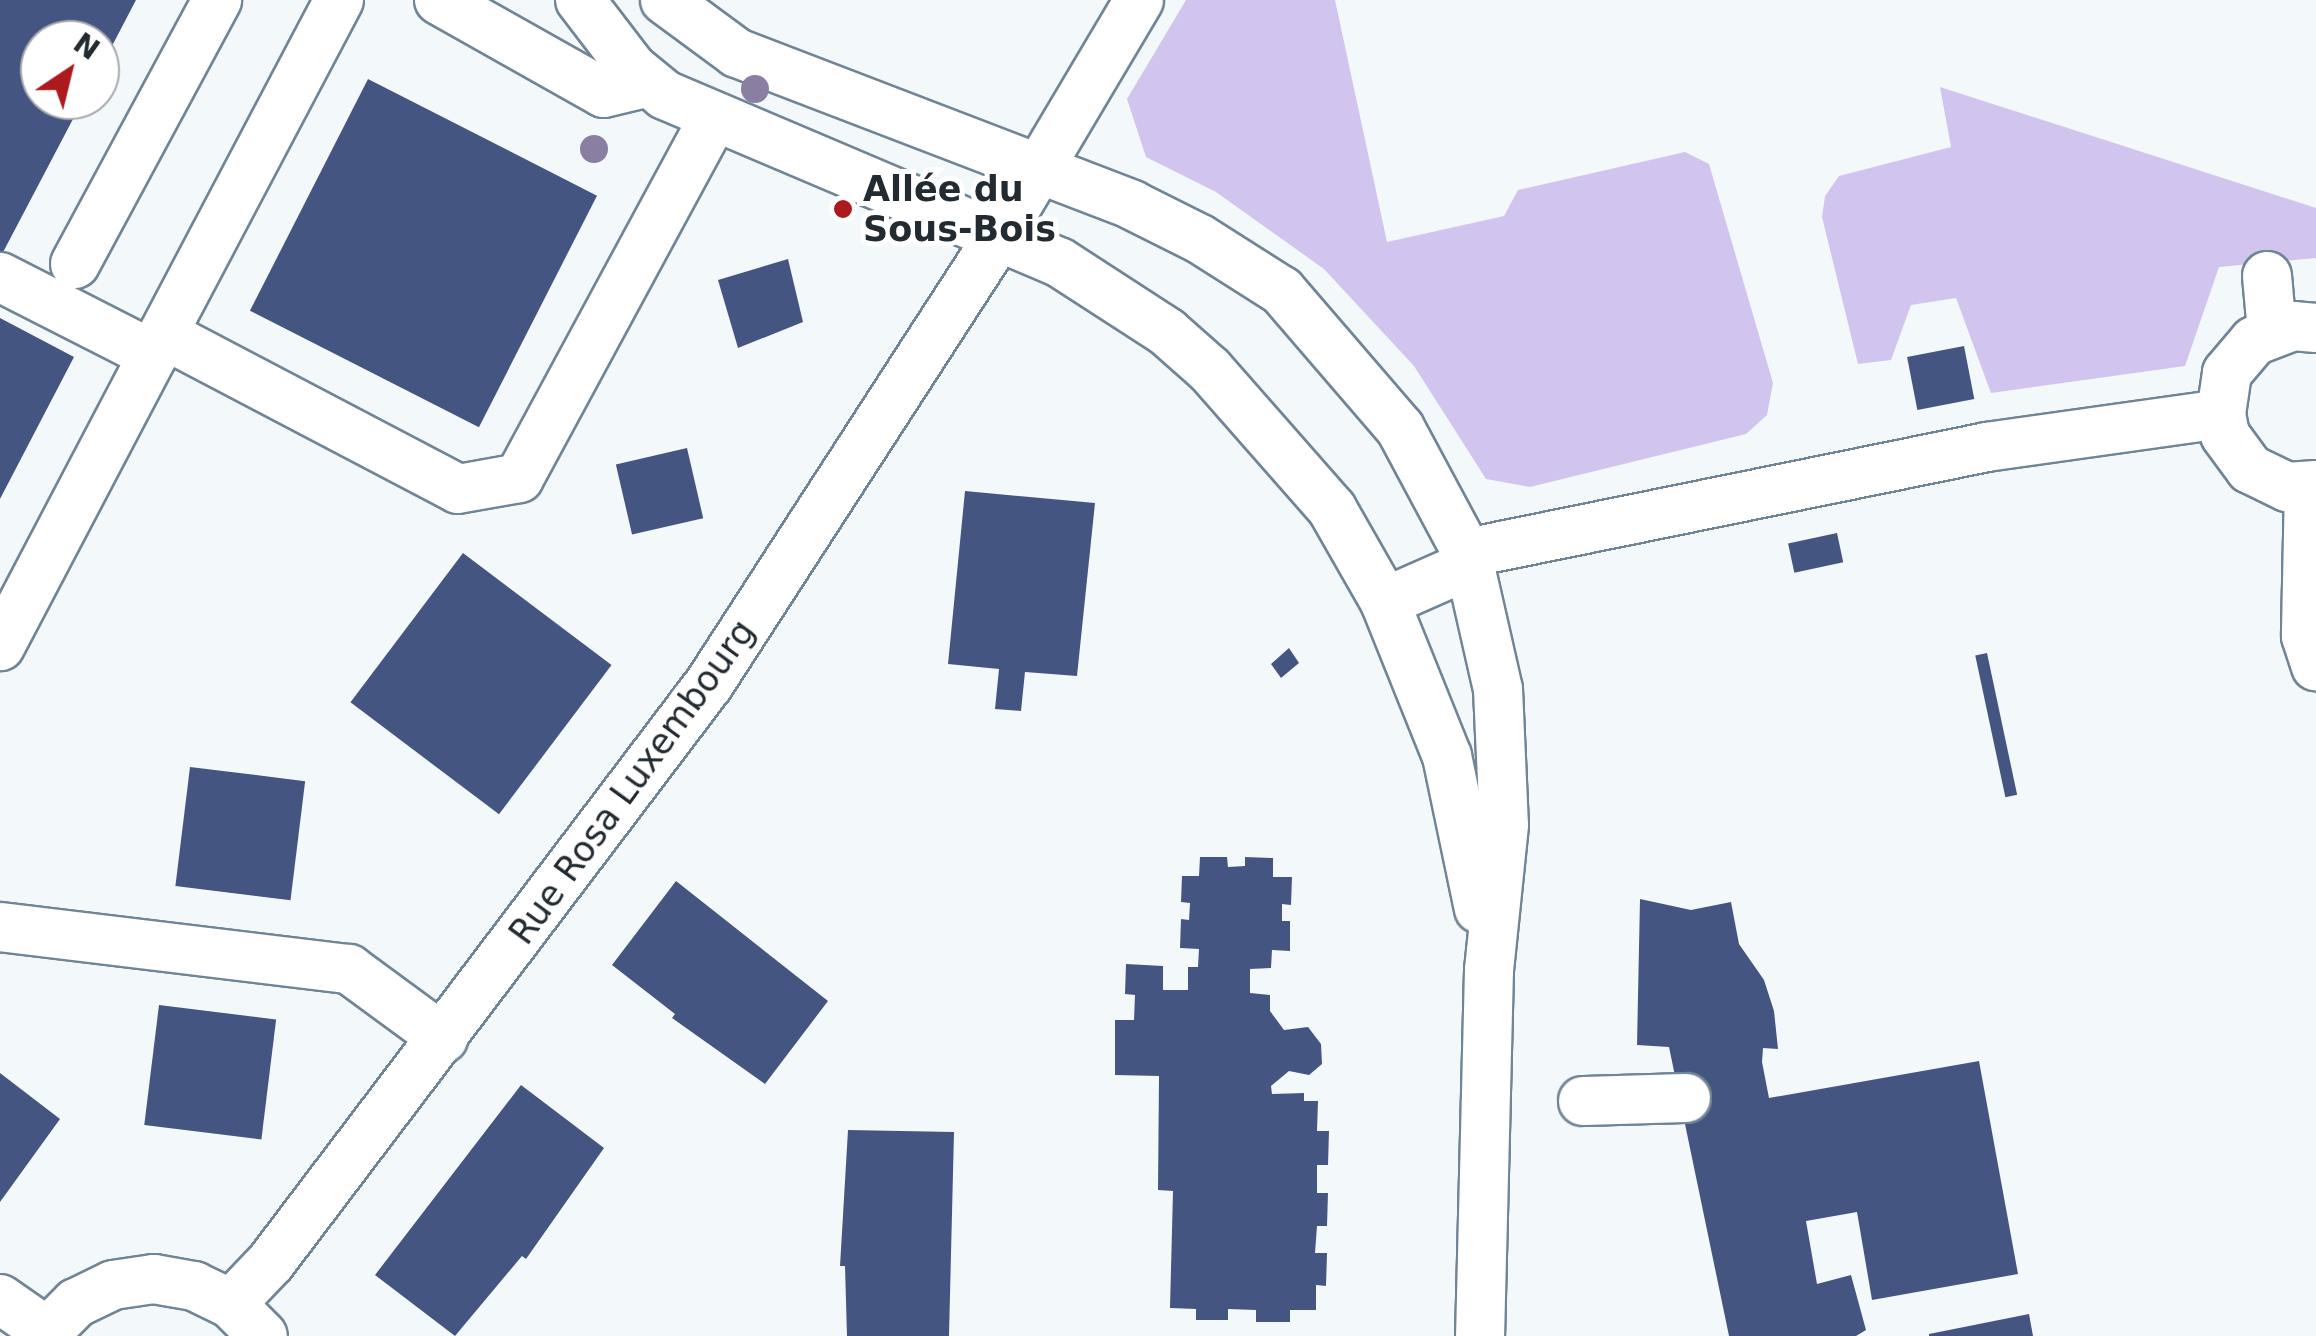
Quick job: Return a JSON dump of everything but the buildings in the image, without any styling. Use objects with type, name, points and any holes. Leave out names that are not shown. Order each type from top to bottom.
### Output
[{"type":"street","points":[[75,264],[217,0]]},
{"type":"street","points":[[0,646],[339,0]]},
{"type":"street","points":[[439,0],[604,93],[649,82]]},
{"type":"street","points":[[580,0],[649,82],[714,118],[999,236],[1108,290],[1210,370],[1332,510],[1385,602],[1447,756],[1489,970]]},
{"type":"street","points":[[665,0],[738,53],[1040,170],[1200,239],[1282,290],[1400,428],[1469,559],[1493,652],[1502,750],[1504,825],[1489,970],[1480,1336]]},
{"type":"street","name":"Rue Rosa Luxembourg","points":[[247,1320],[271,1262],[709,684],[1040,170],[1129,4]]},
{"type":"street","points":[[0,276],[158,345],[458,489],[519,478],[714,118]]},
{"type":"street","points":[[2266,276],[2294,330],[2246,348],[2227,374],[2221,414],[2225,435],[2250,469],[2288,486],[2312,486],[2306,636],[2316,666]]},
{"type":"street","points":[[1385,602],[1469,559],[1987,447],[2221,414]]},
{"type":"street","points":[[0,927],[349,969],[443,1038]]},
{"type":"street","points":[[1583,1101],[1686,1098]]},
{"type":"street","points":[[0,1299],[45,1334],[76,1303],[113,1285],[154,1279],[194,1286],[247,1320]]},
{"type":"shaded area","points":[[1186,0],[1335,0],[1387,242],[1504,216],[1518,190],[1685,152],[1709,164],[1773,383],[1767,415],[1746,434],[1530,487],[1486,479],[1414,366],[1324,269],[1216,192],[1146,157],[1127,99]]},
{"type":"shaded area","points":[[1940,87],[2316,208],[2316,258],[2219,267],[2185,366],[1991,393],[1956,298],[1911,305],[1891,360],[1858,364],[1822,217],[1825,196],[1839,176],[1951,147]]},
{"type":"place","name":"Allée du Sous-Bois","points":[[843,209]]}]
